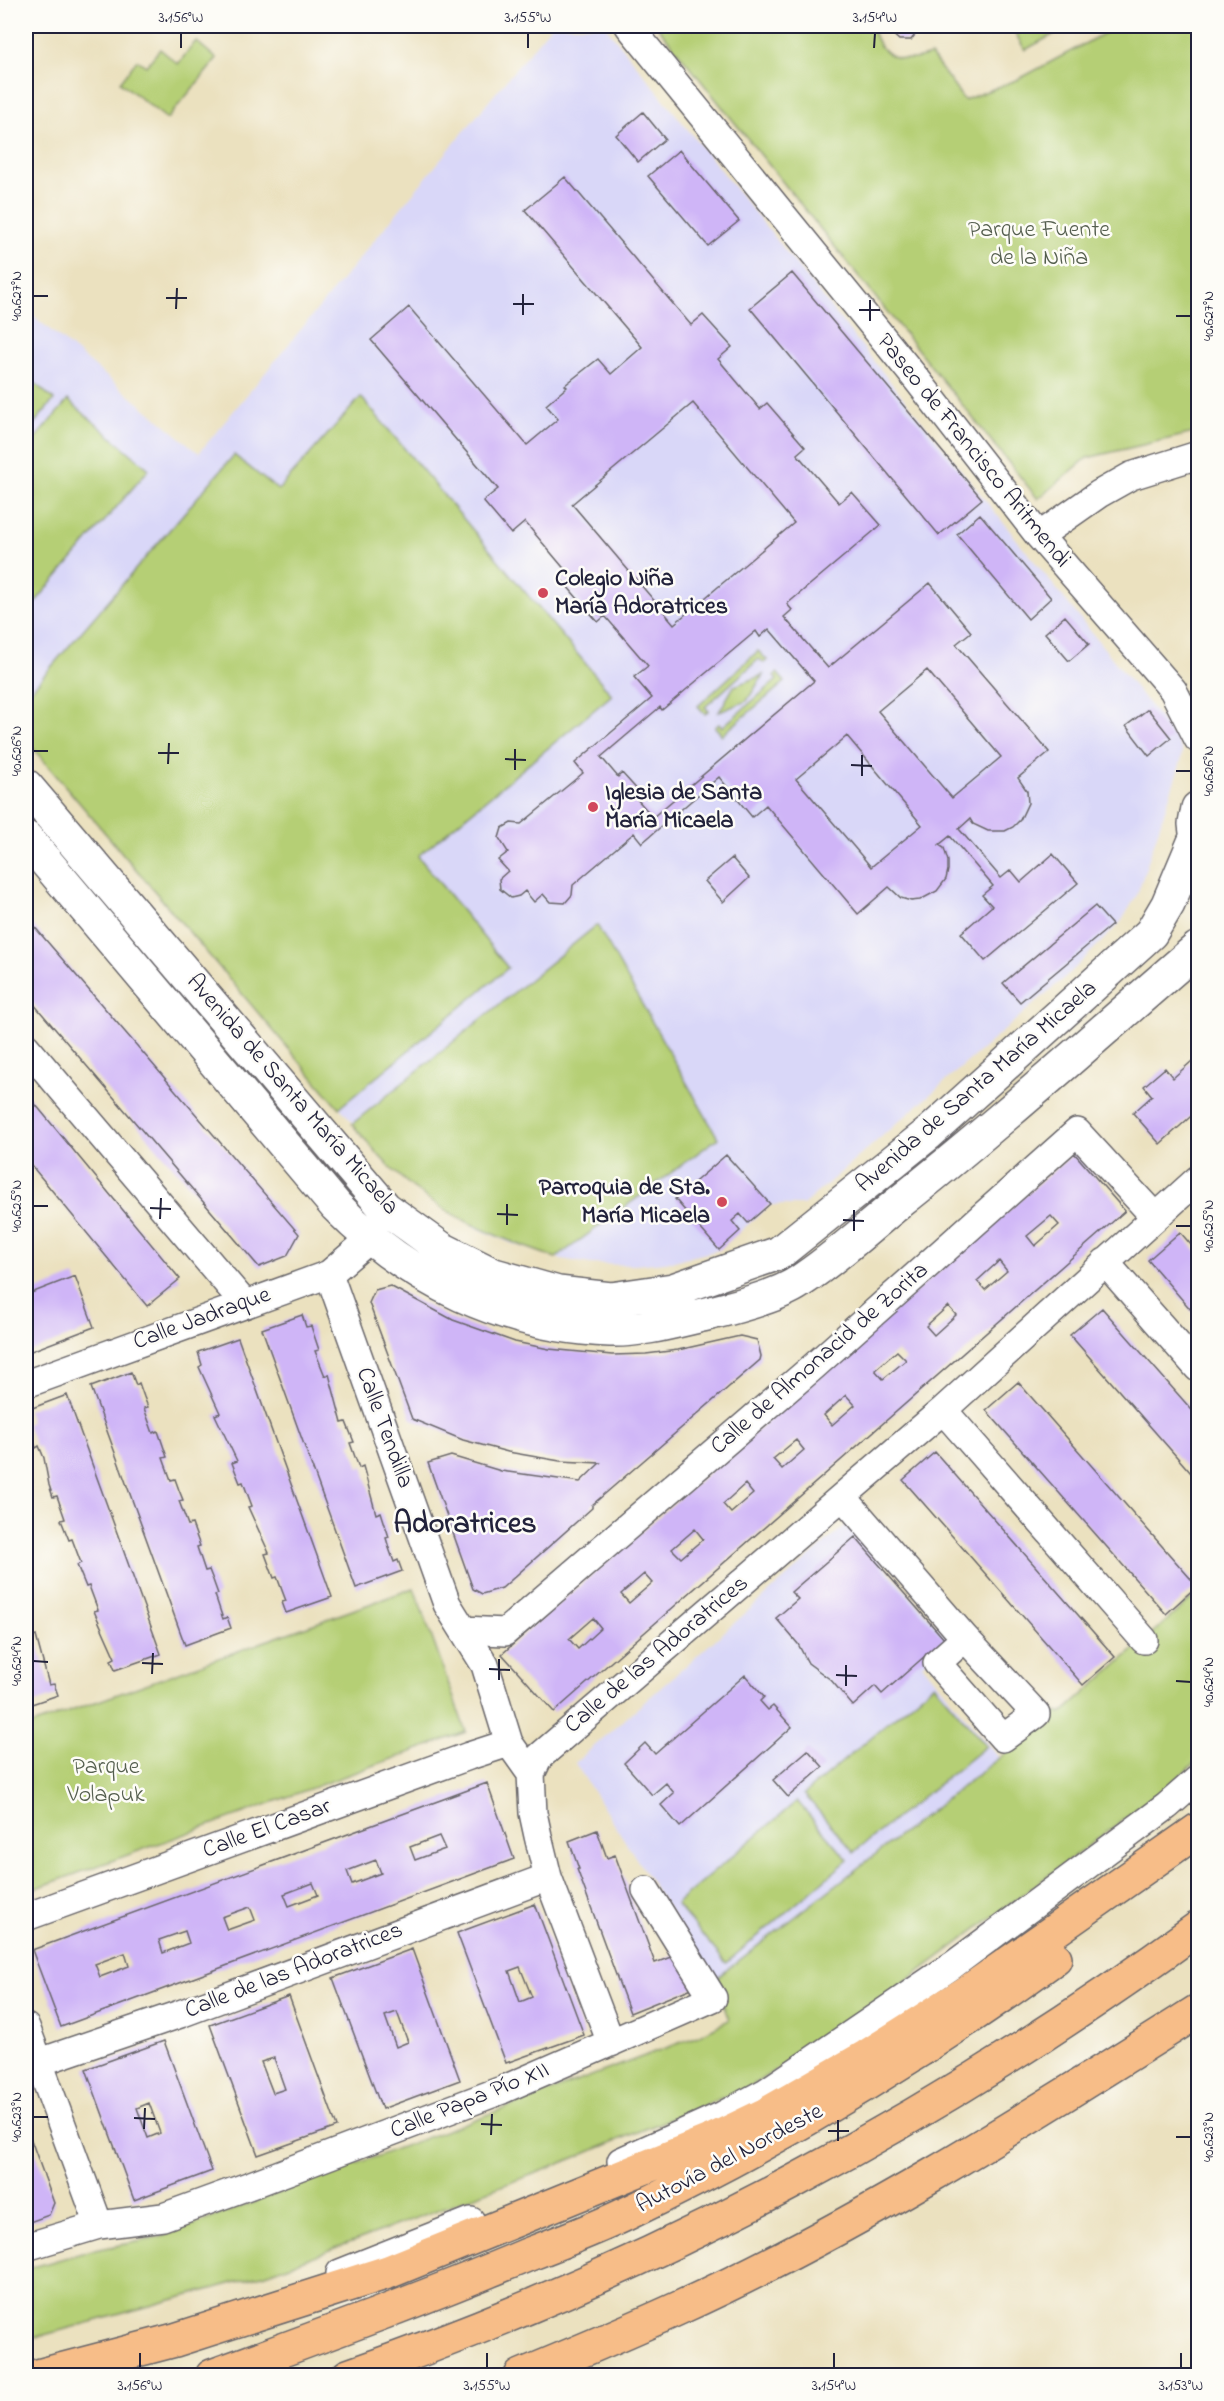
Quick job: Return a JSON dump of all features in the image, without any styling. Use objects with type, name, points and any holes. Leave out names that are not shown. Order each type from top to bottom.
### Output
[{"type":"highway","points":[[38,2376],[175,2340],[388,2272],[626,2176],[766,2114],[867,2056],[966,1993],[1198,1830]]},
{"type":"highway","name":"Autovía del Nordeste","points":[[212,2376],[405,2306],[627,2214],[771,2140],[981,2012],[1198,1851]]},
{"type":"highway","name":"Autovía del Nordeste","points":[[348,2376],[537,2304],[642,2258],[796,2181],[1010,2055],[1131,1977],[1198,1928]]},
{"type":"highway","points":[[521,2376],[680,2307],[849,2221],[972,2151],[1198,2011]]},
{"type":"street","name":"Paseo de Francisco Aritmendi","points":[[629,26],[918,381],[1039,536],[1173,690],[1198,739]]},
{"type":"street","points":[[1039,536],[1099,494],[1131,476],[1191,458]]},
{"type":"street","name":"Avenida de Santa María Micaela","points":[[26,786],[385,1208],[442,1249],[494,1275],[558,1293],[611,1299],[674,1290],[779,1253],[929,1134],[1151,933],[1168,904],[1197,832]]},
{"type":"street","name":"Avenida de Santa María Micaela","points":[[26,838],[336,1206],[370,1239],[426,1278],[487,1307],[540,1322],[612,1330],[672,1323],[730,1308],[798,1284],[951,1161],[1198,948]]},
{"type":"street","points":[[26,1047],[244,1303]]},
{"type":"street","name":"Calle de Almonacid de Zorita","points":[[464,1630],[505,1632],[813,1367],[1077,1132],[1155,1217]]},
{"type":"street","name":"Calle de las Adoratrices","points":[[531,1774],[539,1757],[550,1746],[943,1410],[1198,1179]]},
{"type":"street","name":"Calle Jadraque","points":[[26,1384],[329,1274],[370,1239]]},
{"type":"street","points":[[1105,1262],[1198,1368]]},
{"type":"street","name":"Calle Tendilla","points":[[329,1274],[447,1604],[485,1665],[509,1743],[531,1774]]},
{"type":"street","points":[[943,1410],[1144,1640]]},
{"type":"street","points":[[843,1497],[965,1638]]},
{"type":"street","name":"Calle El Casar","points":[[26,1917],[509,1743]]},
{"type":"street","points":[[531,1774],[533,1813],[548,1877],[611,2043]]},
{"type":"street","points":[[175,2340],[606,2168],[723,2115],[766,2092],[953,1965],[1167,1806],[1198,1779]]},
{"type":"street","name":"Calle de las Adoratrices","points":[[40,2062],[180,2014],[548,1877]]},
{"type":"street","name":"Calle Papa Pío XII","points":[[26,2247],[99,2225],[163,2217],[502,2090],[713,1998],[646,1890]]},
{"type":"street","points":[[26,2027],[99,2225]]},
{"type":"shaded area","name":"Colegio Niña María Adoratrices","points":[[551,26],[605,26],[1172,733],[1182,750],[1181,761],[1137,895],[1121,922],[1072,971],[803,1205],[770,1205],[719,1250],[674,1261],[635,1265],[591,1264],[556,1258],[510,1243],[476,1228],[427,1198],[395,1172],[26,740],[26,310],[199,453]]},
{"type":"shaded area","points":[[847,1524],[949,1640],[922,1664],[1000,1759],[714,1980],[575,1763]]},
{"type":"green space","name":"Parque Fuente de la Niña","points":[[657,26],[872,26],[880,45],[893,56],[910,59],[931,55],[964,100],[1019,79],[1118,26],[1198,26],[1198,432],[1087,458],[1038,499]]},
{"type":"green space","points":[[1011,26],[1069,26],[1025,50]]},
{"type":"green space","points":[[196,41],[217,59],[167,119],[120,82],[137,60],[146,66],[160,49],[178,64]]},
{"type":"green space","points":[[26,375],[54,400],[26,433]]},
{"type":"green space","points":[[361,397],[612,695],[418,856],[508,968],[339,1108],[26,740],[26,696],[234,455],[278,490]]},
{"type":"green space","points":[[68,400],[149,469],[27,612],[26,449]]},
{"type":"green space","points":[[758,651],[767,660],[764,663],[759,659],[705,707],[709,711],[705,714],[698,706]]},
{"type":"green space","points":[[777,673],[785,682],[722,735],[715,727],[719,724],[722,727],[777,680],[774,676]]},
{"type":"green space","points":[[763,675],[747,701],[719,712],[734,686]]},
{"type":"green space","points":[[597,925],[718,1138],[556,1258],[471,1224],[431,1201],[395,1172],[352,1124]]},
{"type":"green space","name":"Parque Volapuk","points":[[414,1588],[466,1732],[26,1892],[26,1727]]},
{"type":"green space","points":[[1198,1593],[1198,1760],[1163,1790],[852,2022],[751,2086],[547,2169],[266,2274],[26,2340],[26,2269],[89,2251],[158,2238],[698,2036],[729,2020],[714,1980],[1058,1712],[1061,1714]]},
{"type":"green space","points":[[934,1684],[986,1746],[854,1852],[804,1794]]},
{"type":"green space","points":[[797,1801],[848,1860],[726,1963],[676,1904]]},
{"type":"building","points":[[890,26],[918,26],[918,31],[911,40],[899,40],[890,32]]},
{"type":"building","points":[[643,112],[665,139],[638,162],[616,135]]},
{"type":"building","points":[[679,150],[739,221],[708,246],[648,176]]},
{"type":"building","points":[[565,177],[691,325],[703,315],[732,347],[718,359],[760,409],[767,403],[805,447],[797,454],[839,503],[852,492],[881,525],[787,604],[792,610],[784,617],[828,668],[930,583],[971,632],[956,644],[1049,752],[1018,778],[1027,791],[1028,803],[1020,820],[1013,827],[1005,831],[988,831],[973,824],[970,819],[959,829],[1001,878],[1011,870],[1021,882],[1053,854],[1078,883],[985,961],[961,933],[992,906],[982,895],[993,886],[950,836],[939,845],[944,848],[948,870],[946,879],[937,891],[920,900],[911,901],[901,898],[889,887],[858,914],[766,805],[752,817],[719,777],[642,843],[634,833],[573,885],[572,895],[565,903],[550,902],[543,894],[534,902],[525,891],[511,898],[500,889],[499,879],[508,871],[498,860],[508,852],[499,838],[502,828],[511,823],[521,824],[583,773],[575,763],[652,698],[634,677],[648,666],[605,616],[598,622],[560,578],[567,572],[525,522],[511,534],[483,501],[498,489],[371,340],[409,307],[527,445],[558,419],[546,405],[567,387],[565,385],[598,359],[611,374],[642,347],[525,210]],"holes":[[[693,403],[794,523],[674,624],[572,504]],[[769,629],[814,681],[653,817],[635,797],[640,793],[622,773],[618,777],[601,757],[660,707],[662,710],[756,631],[760,637]],[[927,670],[1001,757],[952,798],[878,711]],[[847,736],[922,825],[871,867],[796,779]]]},
{"type":"building","points":[[792,273],[982,499],[939,535],[750,308]]},
{"type":"building","points":[[980,514],[1051,598],[1028,619],[957,534]]},
{"type":"building","points":[[1065,616],[1089,644],[1069,661],[1045,633]]},
{"type":"building","points":[[1148,709],[1171,738],[1149,756],[1126,726]]},
{"type":"building","points":[[732,858],[749,878],[723,902],[705,881]]},
{"type":"building","points":[[1095,906],[1112,925],[1020,1002],[1003,983]]},
{"type":"building","points":[[26,917],[299,1234],[287,1256],[259,1267],[26,995]]},
{"type":"building","points":[[1192,1061],[1198,1068],[1198,1110],[1160,1144],[1133,1113],[1152,1096],[1144,1086],[1165,1068],[1173,1078]]},
{"type":"building","points":[[26,1093],[180,1279],[147,1306],[26,1159]]},
{"type":"building","points":[[1074,1153],[1125,1211],[554,1712],[502,1654]],"holes":[[[1051,1216],[1059,1225],[1035,1246],[1027,1236]],[[999,1261],[1007,1271],[985,1290],[977,1281]],[[948,1306],[956,1315],[934,1335],[926,1326]],[[897,1351],[906,1360],[883,1379],[875,1370]],[[846,1395],[855,1405],[832,1425],[824,1415]],[[796,1440],[804,1450],[782,1469],[773,1459]],[[745,1484],[753,1494],[731,1513],[723,1504]],[[695,1529],[703,1539],[681,1558],[672,1549]],[[644,1574],[652,1583],[629,1603],[621,1594]],[[593,1618],[601,1628],[578,1649],[569,1639]]]},
{"type":"building","name":"Parroquia de Sta. María Micaela","points":[[726,1155],[770,1204],[748,1223],[740,1214],[732,1221],[740,1231],[719,1250],[675,1199]]},
{"type":"building","points":[[1180,1232],[1198,1253],[1198,1318],[1148,1260]]},
{"type":"building","points":[[75,1276],[94,1327],[26,1353],[26,1295]]},
{"type":"building","points":[[390,1286],[453,1320],[515,1342],[549,1349],[612,1355],[646,1354],[678,1350],[740,1336],[757,1340],[761,1356],[760,1360],[592,1505],[592,1508],[502,1588],[482,1594],[473,1589],[428,1463],[451,1456],[501,1471],[580,1482],[600,1463],[560,1461],[508,1452],[463,1440],[412,1419],[369,1303],[375,1290]]},
{"type":"building","points":[[1102,1308],[1198,1417],[1198,1481],[1070,1335]]},
{"type":"building","points":[[302,1315],[306,1327],[311,1326],[319,1350],[315,1351],[325,1376],[329,1374],[342,1423],[346,1422],[354,1442],[350,1443],[359,1468],[363,1466],[376,1514],[381,1512],[394,1562],[398,1560],[402,1571],[356,1588],[262,1329]]},
{"type":"building","points":[[238,1338],[332,1597],[286,1613],[282,1602],[286,1601],[265,1554],[269,1553],[248,1507],[252,1506],[243,1482],[240,1483],[232,1463],[237,1461],[215,1415],[220,1413],[199,1367],[202,1365],[198,1352]]},
{"type":"building","points":[[131,1372],[136,1385],[139,1383],[148,1407],[144,1408],[153,1433],[158,1431],[167,1457],[163,1458],[171,1480],[175,1479],[183,1500],[179,1501],[188,1525],[192,1524],[200,1546],[197,1547],[205,1571],[209,1570],[213,1580],[223,1619],[227,1617],[231,1628],[185,1645],[91,1387]]},
{"type":"building","points":[[1018,1382],[1197,1586],[1166,1614],[986,1410]]},
{"type":"building","points":[[67,1395],[161,1654],[115,1670],[111,1660],[115,1658],[94,1611],[98,1610],[89,1586],[86,1587],[77,1565],[81,1563],[72,1539],[69,1540],[61,1520],[65,1519],[57,1496],[53,1497],[44,1458],[39,1446],[36,1448],[27,1424],[31,1422],[27,1410]]},
{"type":"building","points":[[935,1452],[1115,1657],[1083,1685],[903,1480]]},
{"type":"building","points":[[855,1537],[944,1639],[882,1694],[875,1686],[853,1706],[831,1680],[808,1663],[798,1644],[776,1618],[798,1599],[791,1592]]},
{"type":"building","points":[[26,1621],[32,1637],[36,1636],[49,1685],[54,1684],[58,1695],[26,1706]]},
{"type":"building","points":[[745,1675],[764,1697],[760,1701],[768,1710],[773,1706],[792,1727],[680,1827],[661,1805],[674,1793],[666,1783],[652,1795],[624,1763],[645,1743],[655,1754]]},
{"type":"building","points":[[808,1750],[823,1767],[788,1797],[773,1780]]},
{"type":"building","points":[[487,1783],[514,1859],[61,2027],[32,1950]],"holes":[[[439,1836],[445,1849],[415,1860],[410,1847]],[[376,1860],[381,1873],[352,1884],[347,1871]],[[313,1883],[318,1895],[289,1906],[284,1894]],[[250,1907],[255,1920],[227,1930],[222,1917]],[[185,1931],[189,1943],[163,1953],[159,1940]],[[125,1953],[129,1966],[100,1977],[95,1964]]]},
{"type":"building","points":[[597,1830],[607,1858],[615,1855],[655,1963],[684,1952],[697,1986],[630,2013],[577,1869],[579,1869],[569,1841]]},
{"type":"building","points":[[535,1904],[584,2035],[506,2063],[457,1933]],"holes":[[[520,1967],[532,1997],[520,2002],[509,1971]]]},
{"type":"building","points":[[412,1949],[460,2080],[382,2109],[333,1978]],"holes":[[[397,2012],[408,2042],[396,2047],[385,2016]]]},
{"type":"building","points":[[289,1996],[337,2127],[258,2155],[210,2025]],"holes":[[[274,2058],[285,2089],[273,2093],[261,2062]]]},
{"type":"building","points":[[164,2041],[212,2171],[134,2200],[86,2069]],"holes":[[[149,2103],[160,2133],[148,2138],[137,2108]]]},
{"type":"building","points":[[26,2126],[54,2203],[49,2215],[27,2223]]},
{"type":"place","name":"Colegio Niña María Adoratrices","points":[[543,593]]},
{"type":"place","name":"Iglesia de Santa María Micaela","points":[[593,807]]},
{"type":"place","name":"Parroquia de Sta. María Micaela","points":[[722,1202]]},
{"type":"district","name":"Adoratrices","points":[[465,1525]]}]
